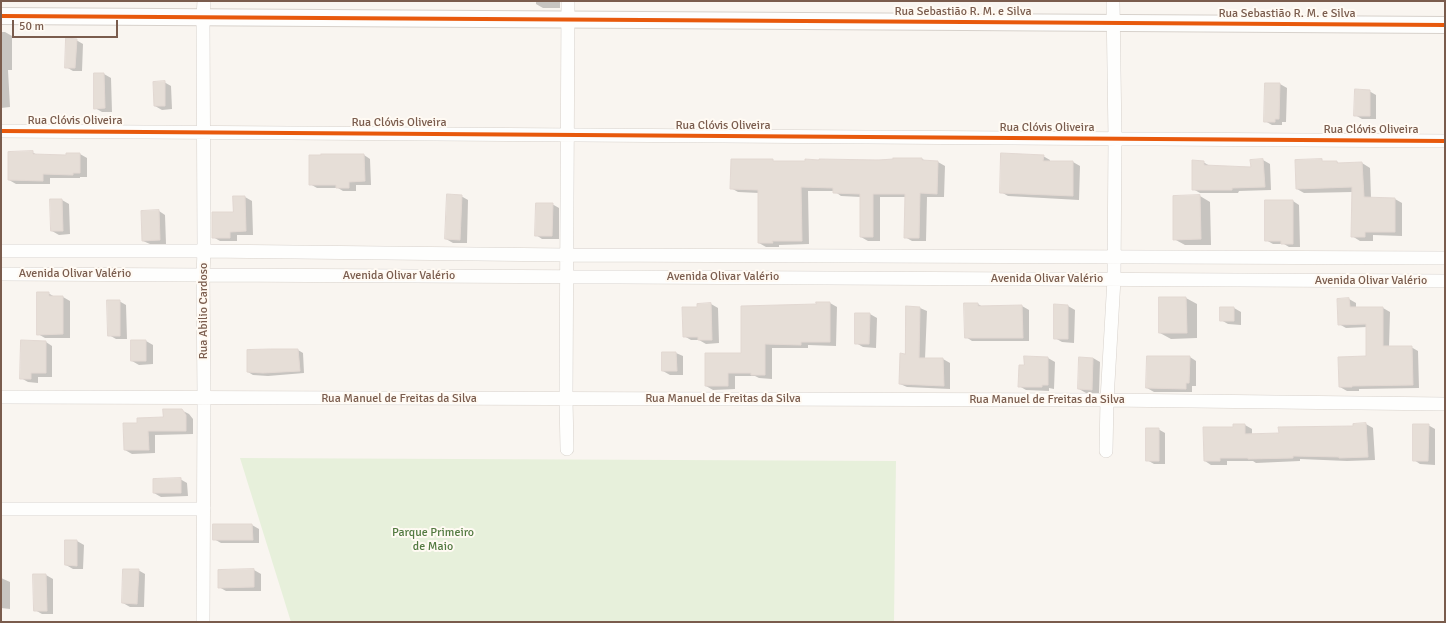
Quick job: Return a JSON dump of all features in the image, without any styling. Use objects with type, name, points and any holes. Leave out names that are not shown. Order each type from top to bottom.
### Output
[{"type":"street","name":"Rua Abilio Cardoso","points":[[203,622],[204,1]]},
{"type":"street","points":[[567,449],[568,1]]},
{"type":"street","points":[[1106,451],[1107,400],[1114,279],[1115,138],[1113,1]]},
{"type":"street","name":"Rua Sebastião R. M. e Silva","points":[[1,16],[1445,25]]},
{"type":"street","name":"Rua Clóvis Oliveira","points":[[1,131],[1445,141]]},
{"type":"street","points":[[1,251],[204,251],[567,255],[1445,258]]},
{"type":"street","name":"Avenida Olivar Valério","points":[[1,274],[1445,281]]},
{"type":"street","name":"Rua Manuel de Freitas da Silva","points":[[1,397],[1107,400],[1445,404]]},
{"type":"street","points":[[1,509],[204,509]]},
{"type":"green space","name":"Parque Primeiro de Maio","points":[[240,458],[896,461],[894,622],[291,622]]},
{"type":"building","points":[[66,38],[77,39],[75,68],[65,68]]},
{"type":"building","points":[[94,73],[104,73],[105,108],[94,109]]},
{"type":"building","points":[[165,81],[165,106],[154,106],[153,82]]},
{"type":"building","points":[[1265,83],[1280,83],[1279,119],[1275,119],[1275,122],[1264,122]]},
{"type":"building","points":[[1355,89],[1370,90],[1370,116],[1354,116]]},
{"type":"building","points":[[33,151],[33,154],[66,155],[66,153],[80,153],[80,173],[73,173],[73,175],[43,174],[43,181],[8,180],[8,152]]},
{"type":"building","points":[[1001,153],[1044,155],[1043,161],[1073,161],[1073,196],[1000,193]]},
{"type":"building","points":[[364,154],[365,181],[349,182],[349,188],[336,188],[336,185],[309,185],[309,155]]},
{"type":"building","points":[[893,158],[922,158],[922,160],[938,161],[937,194],[920,193],[919,238],[904,238],[905,194],[873,194],[873,237],[860,237],[860,194],[833,193],[833,188],[801,187],[802,241],[772,241],[773,243],[758,243],[758,190],[730,189],[731,159],[805,161],[805,159],[879,160]]},
{"type":"building","points":[[1263,159],[1265,187],[1232,188],[1232,190],[1192,190],[1192,160],[1204,161],[1204,165],[1251,167],[1250,160]]},
{"type":"building","points":[[1322,159],[1322,161],[1337,161],[1337,163],[1362,162],[1364,197],[1395,198],[1395,232],[1365,232],[1365,237],[1351,237],[1352,187],[1296,189],[1295,160]]},
{"type":"building","points":[[447,194],[462,195],[460,240],[445,239]]},
{"type":"building","points":[[1200,195],[1201,239],[1173,240],[1173,196]]},
{"type":"building","points":[[233,196],[245,196],[246,231],[230,232],[230,238],[212,238],[212,212],[233,212]]},
{"type":"building","points":[[50,199],[62,199],[63,231],[51,231]]},
{"type":"building","points":[[1265,200],[1293,200],[1293,244],[1281,244],[1281,241],[1265,241]]},
{"type":"building","points":[[536,203],[553,203],[552,236],[535,236]]},
{"type":"building","points":[[159,210],[160,240],[142,241],[141,211]]},
{"type":"building","points":[[37,292],[49,292],[49,296],[63,296],[63,334],[37,335]]},
{"type":"building","points":[[1159,297],[1186,297],[1187,333],[1159,333]]},
{"type":"building","points":[[1349,298],[1350,307],[1383,307],[1383,346],[1412,346],[1413,385],[1339,387],[1338,357],[1366,356],[1366,324],[1338,325],[1337,299]]},
{"type":"building","points":[[107,300],[120,300],[120,336],[108,336]]},
{"type":"building","points":[[816,302],[830,302],[830,342],[801,342],[801,345],[765,344],[765,375],[751,375],[751,373],[728,373],[728,386],[705,386],[705,353],[741,353],[741,306],[816,304]]},
{"type":"building","points":[[711,303],[712,340],[698,340],[698,337],[683,337],[682,307],[697,307],[697,304]]},
{"type":"building","points":[[964,303],[978,303],[978,306],[1022,305],[1023,338],[965,338]]},
{"type":"building","points":[[1054,304],[1068,305],[1068,339],[1054,339]]},
{"type":"building","points":[[906,306],[920,307],[919,358],[943,358],[944,386],[899,384],[900,353],[905,354]]},
{"type":"building","points":[[1220,307],[1234,307],[1234,321],[1220,321]]},
{"type":"building","points":[[855,313],[870,313],[869,344],[855,344]]},
{"type":"building","points":[[21,340],[46,341],[46,373],[31,373],[31,379],[20,379]]},
{"type":"building","points":[[131,340],[146,340],[146,361],[131,361]]},
{"type":"building","points":[[298,349],[300,371],[263,373],[247,372],[247,350]]},
{"type":"building","points":[[662,352],[676,352],[677,371],[662,371]]},
{"type":"building","points":[[1024,356],[1048,357],[1048,385],[1042,385],[1042,387],[1018,387],[1019,365],[1024,365]]},
{"type":"building","points":[[1147,356],[1190,356],[1189,383],[1186,383],[1186,389],[1146,388]]},
{"type":"building","points":[[1079,357],[1093,358],[1092,390],[1078,389]]},
{"type":"building","points":[[163,409],[182,409],[186,415],[186,431],[148,431],[149,450],[124,450],[123,423],[137,423],[137,418],[163,417]]},
{"type":"building","points":[[1366,423],[1368,457],[1339,458],[1293,456],[1293,458],[1220,458],[1220,461],[1204,461],[1203,427],[1233,427],[1233,424],[1245,424],[1245,434],[1279,433],[1278,427],[1353,426],[1353,424]]},
{"type":"building","points":[[1413,424],[1429,424],[1428,461],[1413,461]]},
{"type":"building","points":[[1146,428],[1159,428],[1159,461],[1146,461]]},
{"type":"building","points":[[181,478],[181,493],[153,493],[153,479]]},
{"type":"building","points":[[213,524],[252,524],[253,540],[213,540]]},
{"type":"building","points":[[65,540],[77,540],[77,566],[65,565]]},
{"type":"building","points":[[123,569],[139,569],[137,604],[122,603]]},
{"type":"building","points":[[254,569],[254,587],[218,588],[218,570]]},
{"type":"building","points":[[33,574],[46,574],[47,611],[34,611]]},
{"type":"cycle path","points":[[1,16],[1445,25]]},
{"type":"cycle path","points":[[1,131],[1445,141]]}]
